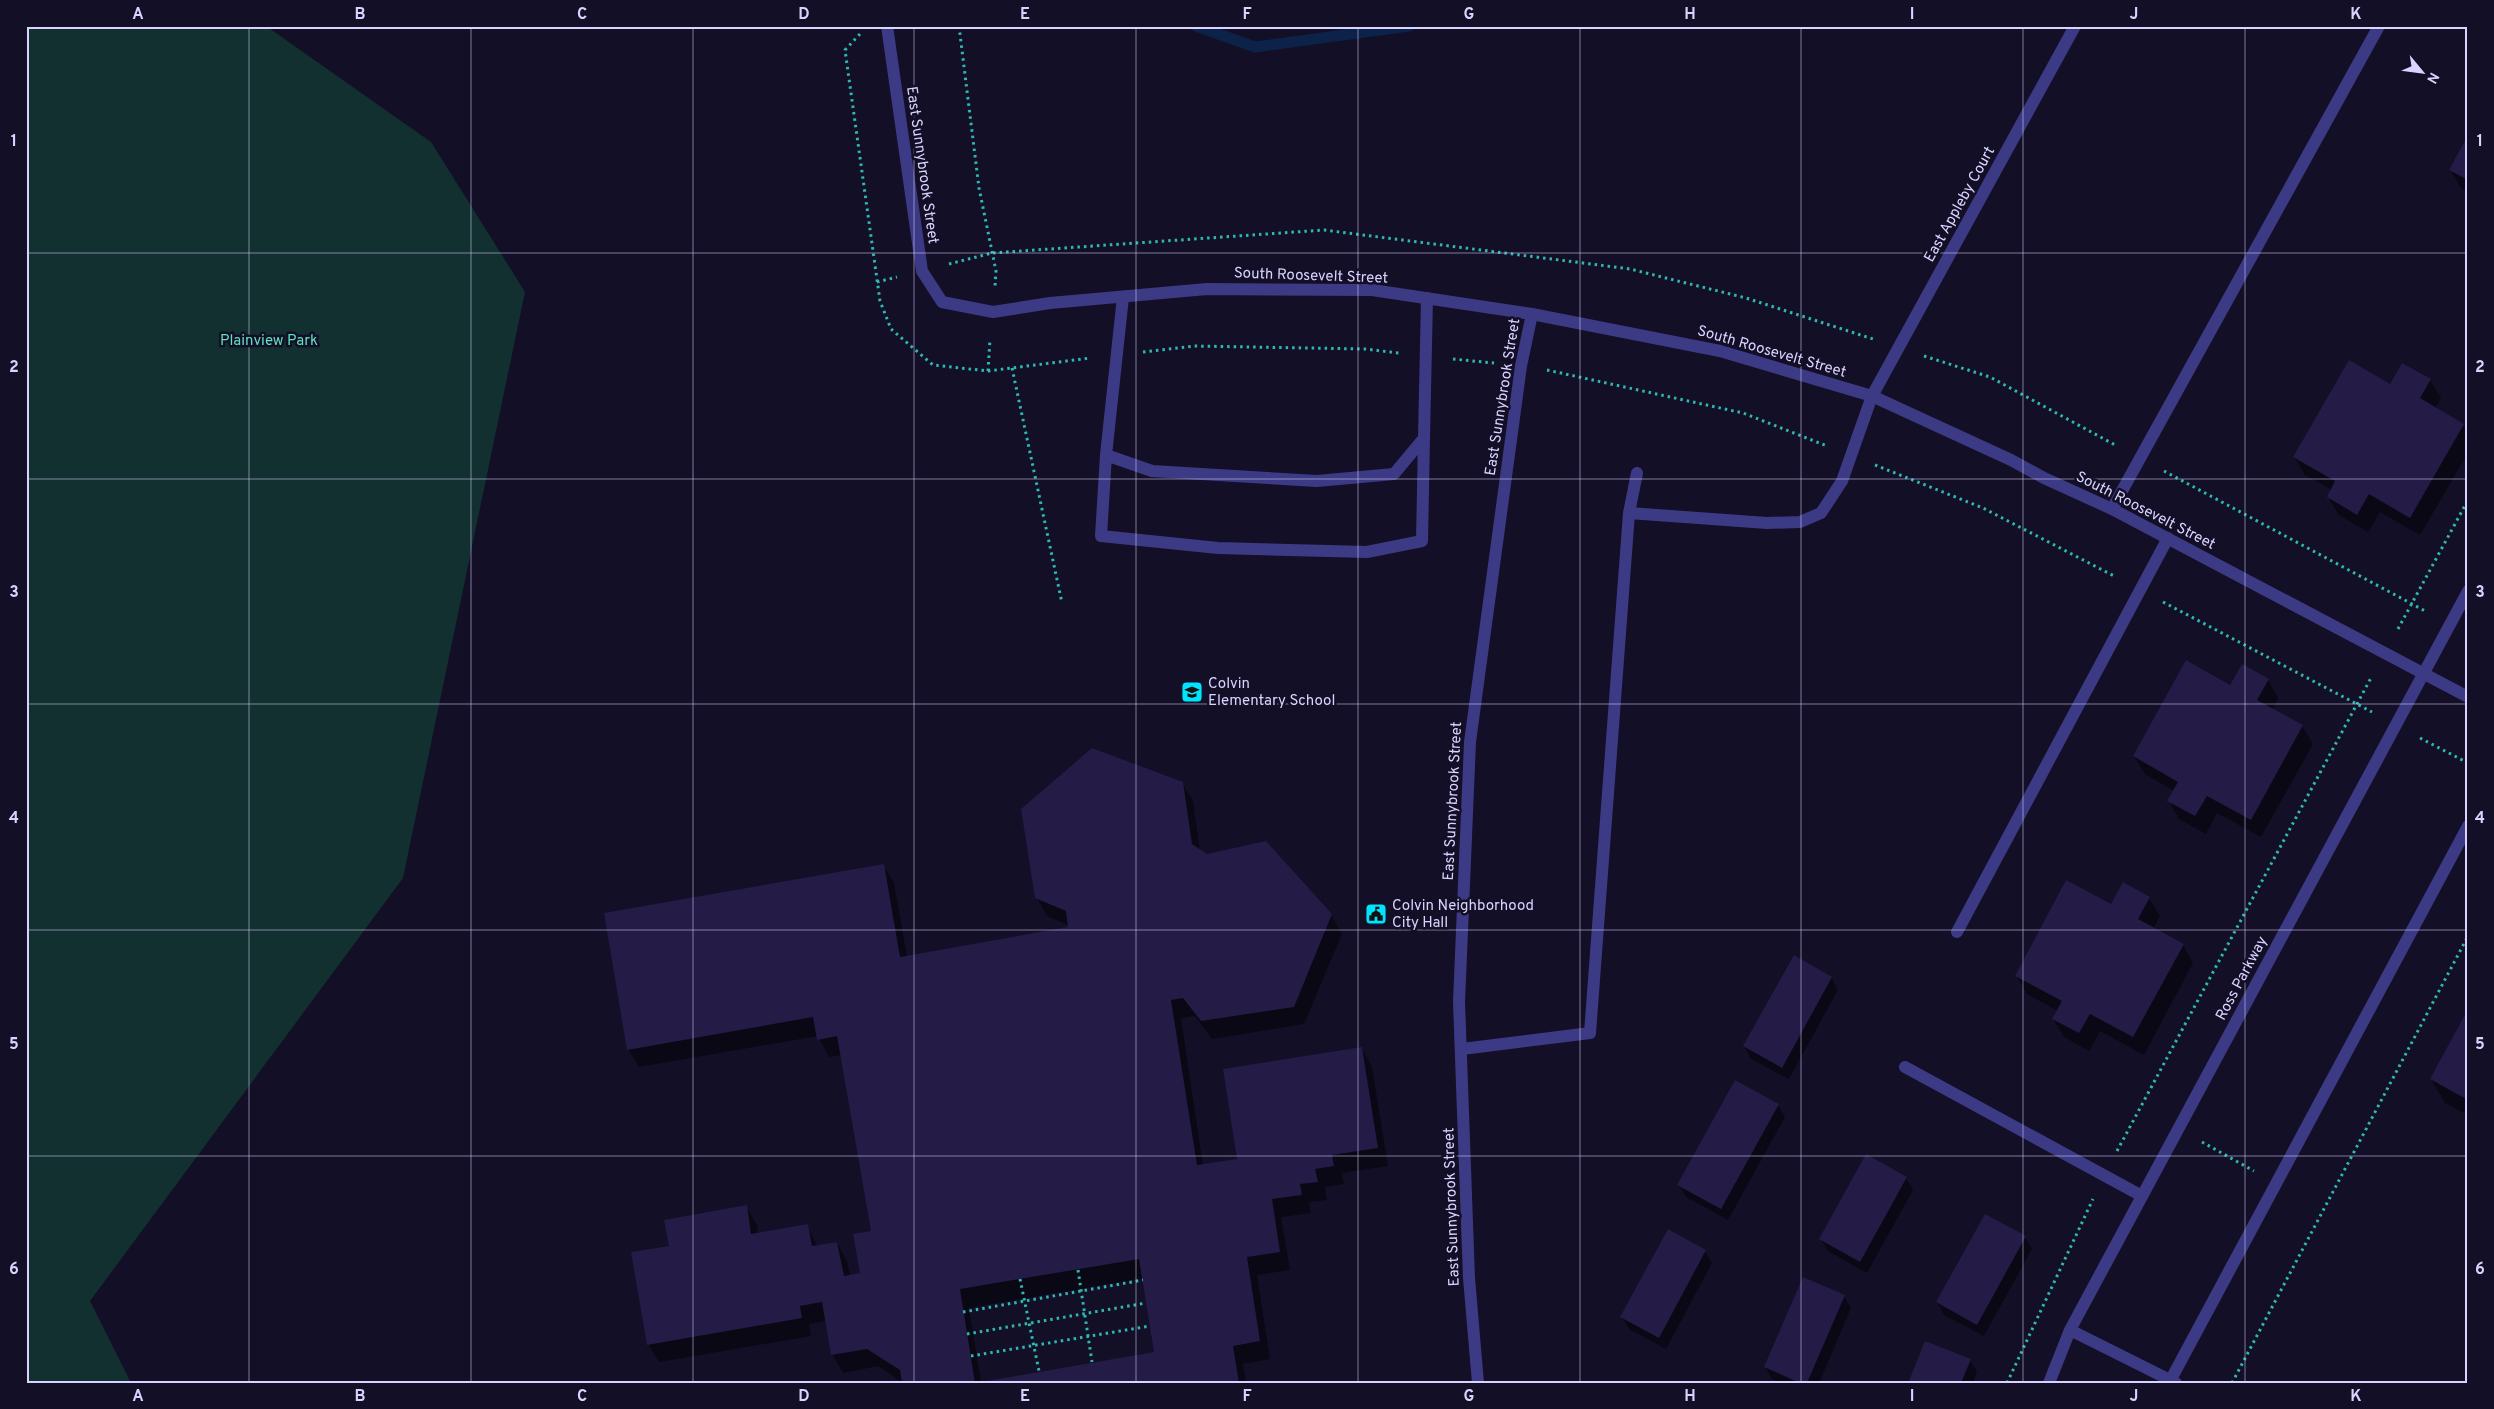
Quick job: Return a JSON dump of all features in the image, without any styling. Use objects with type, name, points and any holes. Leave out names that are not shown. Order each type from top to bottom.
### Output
[{"type":"street","name":"East Sunnybrook Street","points":[[887,26],[922,271],[942,302]]},
{"type":"street","name":"East Appleby Court","points":[[1629,513],[1767,523],[1800,522],[1821,513],[1842,481],[1849,455],[1872,396],[2075,26]]},
{"type":"street","points":[[2112,508],[2379,26]]},
{"type":"street","name":"South Roosevelt Street","points":[[942,302],[993,312],[1050,303],[1207,288],[1372,290],[1532,314],[1720,350],[1872,396],[2112,508],[2468,697]]},
{"type":"street","points":[[1123,297],[1106,455],[1101,536],[1218,548],[1367,552],[1422,541],[1427,298]]},
{"type":"street","name":"East Sunnybrook Street","points":[[1478,1383],[1470,1278],[1459,1002],[1470,742],[1521,366],[1532,314]]},
{"type":"street","points":[[1106,455],[1152,471],[1317,481],[1394,474],[1424,438]]},
{"type":"street","points":[[1462,1049],[1590,1033],[1629,513],[1637,474]]},
{"type":"street","points":[[1957,932],[2168,538]]},
{"type":"street","name":"Ross Parkway","points":[[2049,1383],[2070,1330],[2468,591]]},
{"type":"street","points":[[2070,1330],[2172,1382],[2276,1183],[2468,826]]},
{"type":"street","points":[[1905,1067],[2142,1196]]},
{"type":"path","points":[[887,26],[866,27],[845,50],[880,301],[891,329],[933,365],[988,371],[1194,346],[1365,349],[1521,366],[1743,413],[1983,508],[2468,763]]},
{"type":"path","points":[[959,26],[978,188],[996,271],[988,371]]},
{"type":"path","points":[[1012,368],[1062,603]]},
{"type":"path","points":[[2007,1383],[2104,1175],[2468,500]]},
{"type":"path","points":[[2232,1383],[2468,936]]},
{"type":"path","points":[[2178,1128],[2276,1183]]},
{"type":"path","points":[[1078,1270],[1092,1362]]},
{"type":"path","points":[[1020,1279],[1039,1371]]},
{"type":"path","points":[[963,1312],[1142,1280]]},
{"type":"path","points":[[967,1334],[1146,1303]]},
{"type":"path","points":[[970,1356],[1150,1326]]},
{"type":"green space","name":"Plainview Park","points":[[26,26],[266,26],[431,142],[525,292],[403,878],[90,1301],[131,1383],[26,1383]]},
{"type":"building","points":[[2468,135],[2468,180],[2449,170]]},
{"type":"building","points":[[2349,360],[2390,384],[2402,363],[2431,379],[2420,398],[2464,424],[2410,518],[2369,494],[2357,515],[2327,497],[2335,481],[2293,457]]},
{"type":"building","points":[[2186,660],[2230,685],[2242,664],[2269,679],[2257,700],[2303,725],[2251,820],[2207,796],[2195,816],[2167,801],[2178,782],[2133,756]]},
{"type":"building","points":[[1092,748],[1183,782],[1192,844],[1207,854],[1266,841],[1332,914],[1294,1007],[1201,1021],[1183,998],[1171,1000],[1197,1165],[1237,1159],[1223,1069],[1362,1047],[1378,1148],[1332,1155],[1334,1166],[1315,1169],[1318,1182],[1300,1184],[1302,1195],[1272,1199],[1280,1252],[1247,1257],[1260,1341],[1233,1346],[1239,1383],[902,1383],[900,1370],[867,1349],[831,1355],[822,1302],[800,1306],[802,1318],[647,1345],[631,1252],[669,1246],[664,1220],[747,1205],[751,1234],[808,1224],[812,1246],[837,1242],[844,1276],[860,1273],[853,1234],[871,1231],[837,1036],[817,1040],[813,1017],[627,1050],[604,913],[884,864],[900,957],[1068,927],[1066,911],[1035,898],[1021,809]],"holes":[[[1139,1259],[1154,1352],[975,1383],[960,1289]]]},
{"type":"building","points":[[2066,880],[2111,904],[2123,882],[2150,897],[2138,919],[2184,944],[2133,1037],[2090,1014],[2079,1033],[2052,1019],[2062,1001],[2015,976]]},
{"type":"building","points":[[1794,955],[1832,977],[1782,1068],[1743,1046]]},
{"type":"building","points":[[2468,1009],[2468,1100],[2430,1079]]},
{"type":"building","points":[[1735,1080],[1779,1104],[1721,1209],[1677,1185]]},
{"type":"building","points":[[1866,1154],[1907,1177],[1860,1262],[1819,1239]]},
{"type":"building","points":[[1985,1214],[2026,1236],[1977,1325],[1936,1302]]},
{"type":"building","points":[[1668,1229],[1706,1250],[1659,1338],[1620,1317]]},
{"type":"building","points":[[1803,1277],[1845,1295],[1807,1383],[1800,1383],[1764,1367]]},
{"type":"building","points":[[1925,1341],[1971,1359],[1961,1383],[1908,1383]]},
{"type":"waterway","points":[[1196,26],[1255,47],[1409,26]]},
{"type":"place","name":"Colvin Elementary School","points":[[1192,692]]},
{"type":"place","name":"Colvin Neighborhood City Hall","points":[[1376,914]]}]
